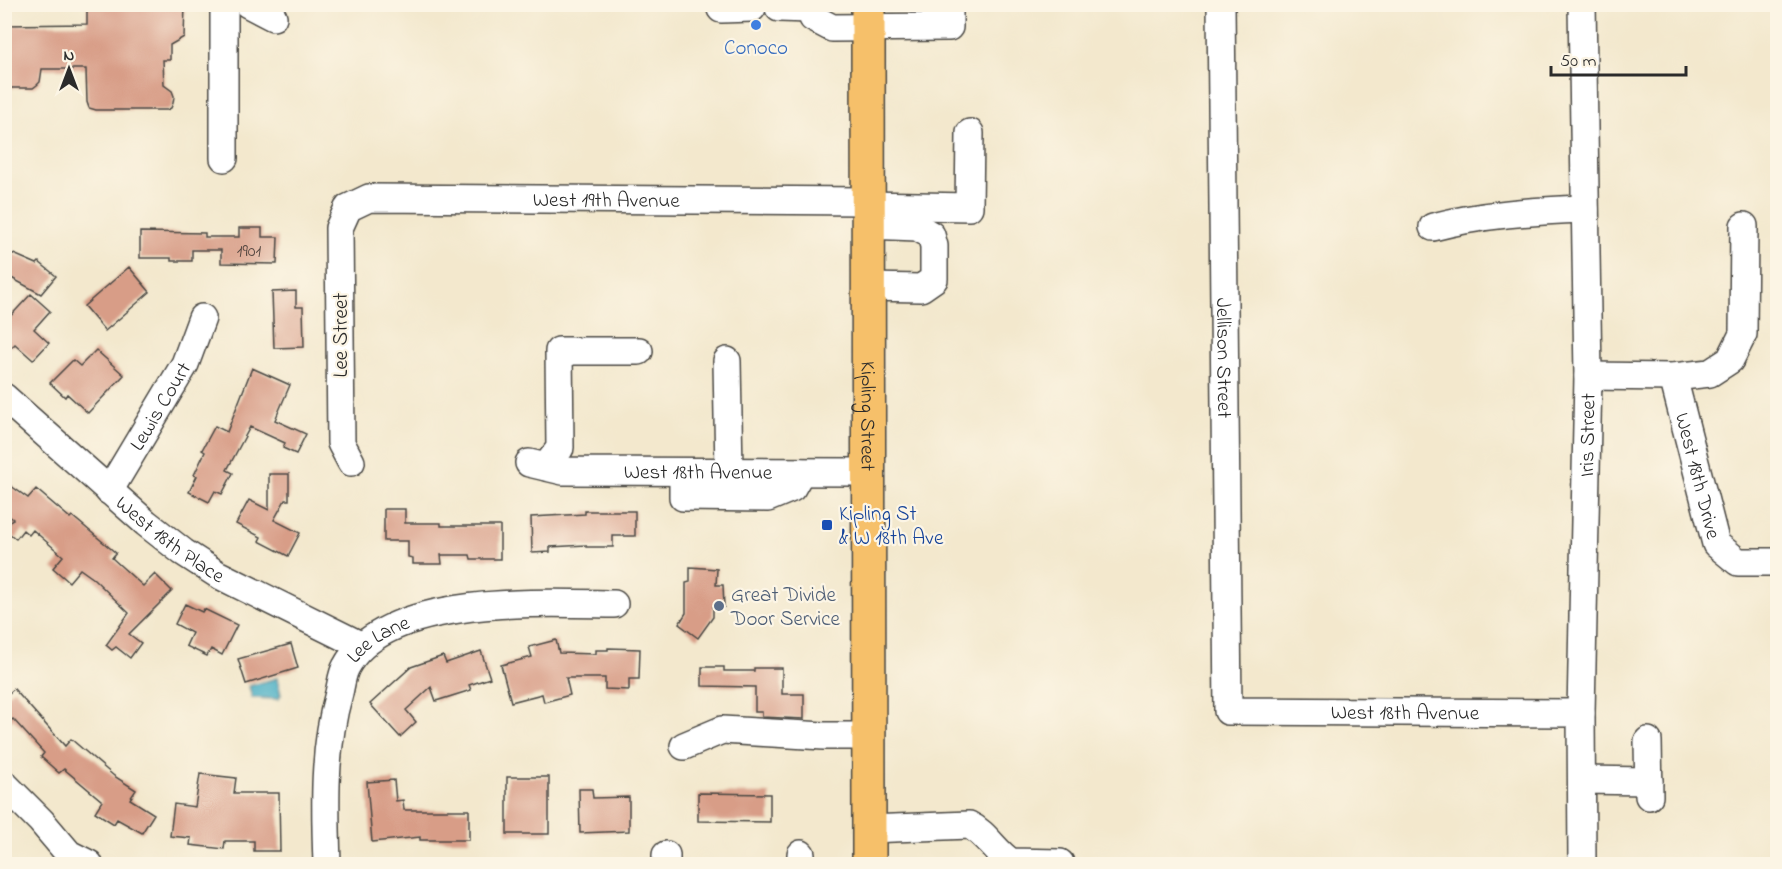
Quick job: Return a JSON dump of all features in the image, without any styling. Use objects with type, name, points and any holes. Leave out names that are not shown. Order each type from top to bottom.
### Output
[{"type":"main road","name":"Kipling Street","points":[[868,17],[869,864]]},
{"type":"street","points":[[224,4],[224,158]]},
{"type":"street","points":[[248,4],[273,17]]},
{"type":"street","points":[[797,7],[832,28],[868,17],[904,16],[949,27],[948,4]]},
{"type":"street","name":"Jellison Street","points":[[1221,4],[1228,711]]},
{"type":"street","name":"Iris Street","points":[[1582,4],[1588,376],[1581,713],[1582,864]]},
{"type":"street","points":[[867,211],[969,207],[970,133]]},
{"type":"street","name":"West 19th Avenue","points":[[348,208],[369,198],[867,211]]},
{"type":"street","name":"Lee Street","points":[[348,208],[339,228],[341,443],[351,462]]},
{"type":"street","points":[[1433,227],[1466,219],[1549,210],[1585,209]]},
{"type":"street","points":[[867,211],[917,227],[931,235],[934,246],[934,279],[921,288],[868,287]]},
{"type":"street","points":[[1588,376],[1673,377],[1710,373],[1730,360],[1743,334],[1744,226]]},
{"type":"street","name":"Lewis Court","points":[[109,490],[185,364],[202,318]]},
{"type":"street","name":"West 18th Avenue","points":[[639,351],[559,351],[560,448],[537,465],[563,471],[868,472]]},
{"type":"street","points":[[727,361],[729,472]]},
{"type":"street","name":"West 18th Drive","points":[[1673,377],[1716,544],[1738,562],[1778,562]]},
{"type":"street","name":"West 18th Place","points":[[4,397],[183,552],[209,568],[362,646]]},
{"type":"street","points":[[683,472],[683,497],[758,498],[768,498],[792,488],[801,472]]},
{"type":"street","name":"Lee Lane","points":[[327,864],[327,765],[333,712],[346,668],[362,646],[384,632],[409,621],[467,607],[614,603]]},
{"type":"street","name":"West 18th Avenue","points":[[1228,711],[1581,713]]},
{"type":"street","points":[[684,746],[722,730],[824,736],[869,736]]},
{"type":"street","points":[[1582,780],[1649,788],[1648,741]]},
{"type":"street","points":[[4,784],[41,821],[73,861]]},
{"type":"street","points":[[869,829],[969,825],[977,829],[1011,862],[1059,863]]},
{"type":"water","points":[[277,678],[281,695],[278,699],[252,698],[249,686]]},
{"type":"building","points":[[87,4],[185,4],[184,37],[170,45],[170,60],[163,60],[164,85],[172,91],[174,96],[171,108],[167,110],[96,110],[89,108],[86,69],[42,69],[40,82],[33,88],[4,88],[4,25],[87,24]]},
{"type":"building","points":[[239,228],[262,228],[262,237],[278,237],[277,264],[221,263],[221,250],[192,250],[192,261],[140,258],[140,232],[205,233],[205,237],[239,237]]},
{"type":"building","points":[[9,252],[37,264],[39,262],[56,276],[41,294],[4,274],[4,260]]},
{"type":"building","points":[[129,267],[150,292],[105,331],[84,306]]},
{"type":"building","points":[[296,291],[296,307],[303,307],[304,347],[274,348],[272,292]]},
{"type":"building","points":[[31,294],[50,311],[34,329],[49,343],[33,360],[15,344],[12,347],[4,341],[4,323]]},
{"type":"building","points":[[96,350],[124,375],[88,413],[67,394],[65,397],[50,383],[73,360],[80,366]]},
{"type":"building","points":[[252,368],[290,385],[275,420],[306,434],[296,454],[283,448],[285,443],[250,427],[227,470],[233,473],[222,494],[215,491],[209,502],[189,492],[205,452],[202,450],[215,426],[227,432]]},
{"type":"building","points":[[269,474],[289,474],[289,500],[285,500],[274,520],[300,533],[288,556],[259,541],[261,537],[236,524],[249,500],[269,510]]},
{"type":"building","points":[[4,481],[28,498],[36,489],[70,518],[72,516],[116,553],[112,558],[143,586],[155,574],[172,591],[129,634],[141,643],[130,658],[116,647],[112,650],[106,645],[129,613],[94,579],[80,569],[69,582],[53,568],[63,556],[33,530],[29,535],[23,530],[16,539],[4,529],[13,519],[4,512]]},
{"type":"building","points":[[384,509],[405,509],[405,523],[441,523],[441,526],[500,526],[500,559],[471,559],[470,555],[441,555],[442,564],[413,564],[413,558],[408,557],[408,541],[384,541]]},
{"type":"building","points":[[585,511],[635,511],[635,536],[613,536],[613,547],[586,547],[586,545],[550,547],[550,552],[532,553],[531,517],[585,514]]},
{"type":"building","points":[[690,567],[717,569],[716,585],[723,585],[724,607],[713,607],[713,617],[698,638],[679,624],[686,613],[686,583],[690,582]]},
{"type":"building","points":[[185,604],[202,612],[204,609],[237,625],[222,655],[211,649],[207,656],[186,646],[192,633],[175,624]]},
{"type":"building","points":[[556,640],[559,653],[596,654],[596,650],[608,650],[608,648],[640,649],[639,679],[629,679],[629,690],[605,689],[605,678],[566,678],[570,695],[544,702],[542,694],[511,702],[501,665],[532,657],[529,647]]},
{"type":"building","points":[[291,644],[298,668],[246,684],[238,659]]},
{"type":"building","points":[[481,651],[490,678],[469,685],[471,690],[436,701],[431,687],[406,710],[416,722],[400,737],[370,704],[411,667],[443,656],[446,663]]},
{"type":"building","points":[[702,667],[724,667],[724,671],[782,668],[782,694],[804,694],[804,719],[762,717],[762,712],[755,712],[755,687],[702,686]]},
{"type":"building","points":[[14,689],[65,746],[71,739],[114,776],[136,790],[130,799],[154,814],[142,833],[117,819],[114,824],[95,812],[102,801],[64,769],[59,773],[41,757],[44,753],[13,719],[4,726],[4,697]]},
{"type":"building","points":[[200,774],[236,778],[234,793],[279,793],[280,851],[254,851],[254,841],[225,841],[224,849],[190,845],[191,838],[170,836],[174,804],[195,807]]},
{"type":"building","points":[[507,777],[549,777],[549,834],[507,834]]},
{"type":"building","points":[[394,780],[396,801],[403,800],[404,810],[469,810],[469,840],[420,840],[420,837],[372,842],[367,782]]},
{"type":"building","points":[[579,789],[592,789],[593,798],[629,797],[629,831],[580,833]]},
{"type":"building","points":[[698,793],[770,794],[770,822],[698,821]]},
{"type":"place","name":"Conoco","points":[[756,25]]},
{"type":"place","name":"Kipling St & W 18th Ave","points":[[827,525]]},
{"type":"place","name":"Great Divide Door Service","points":[[719,606]]}]
